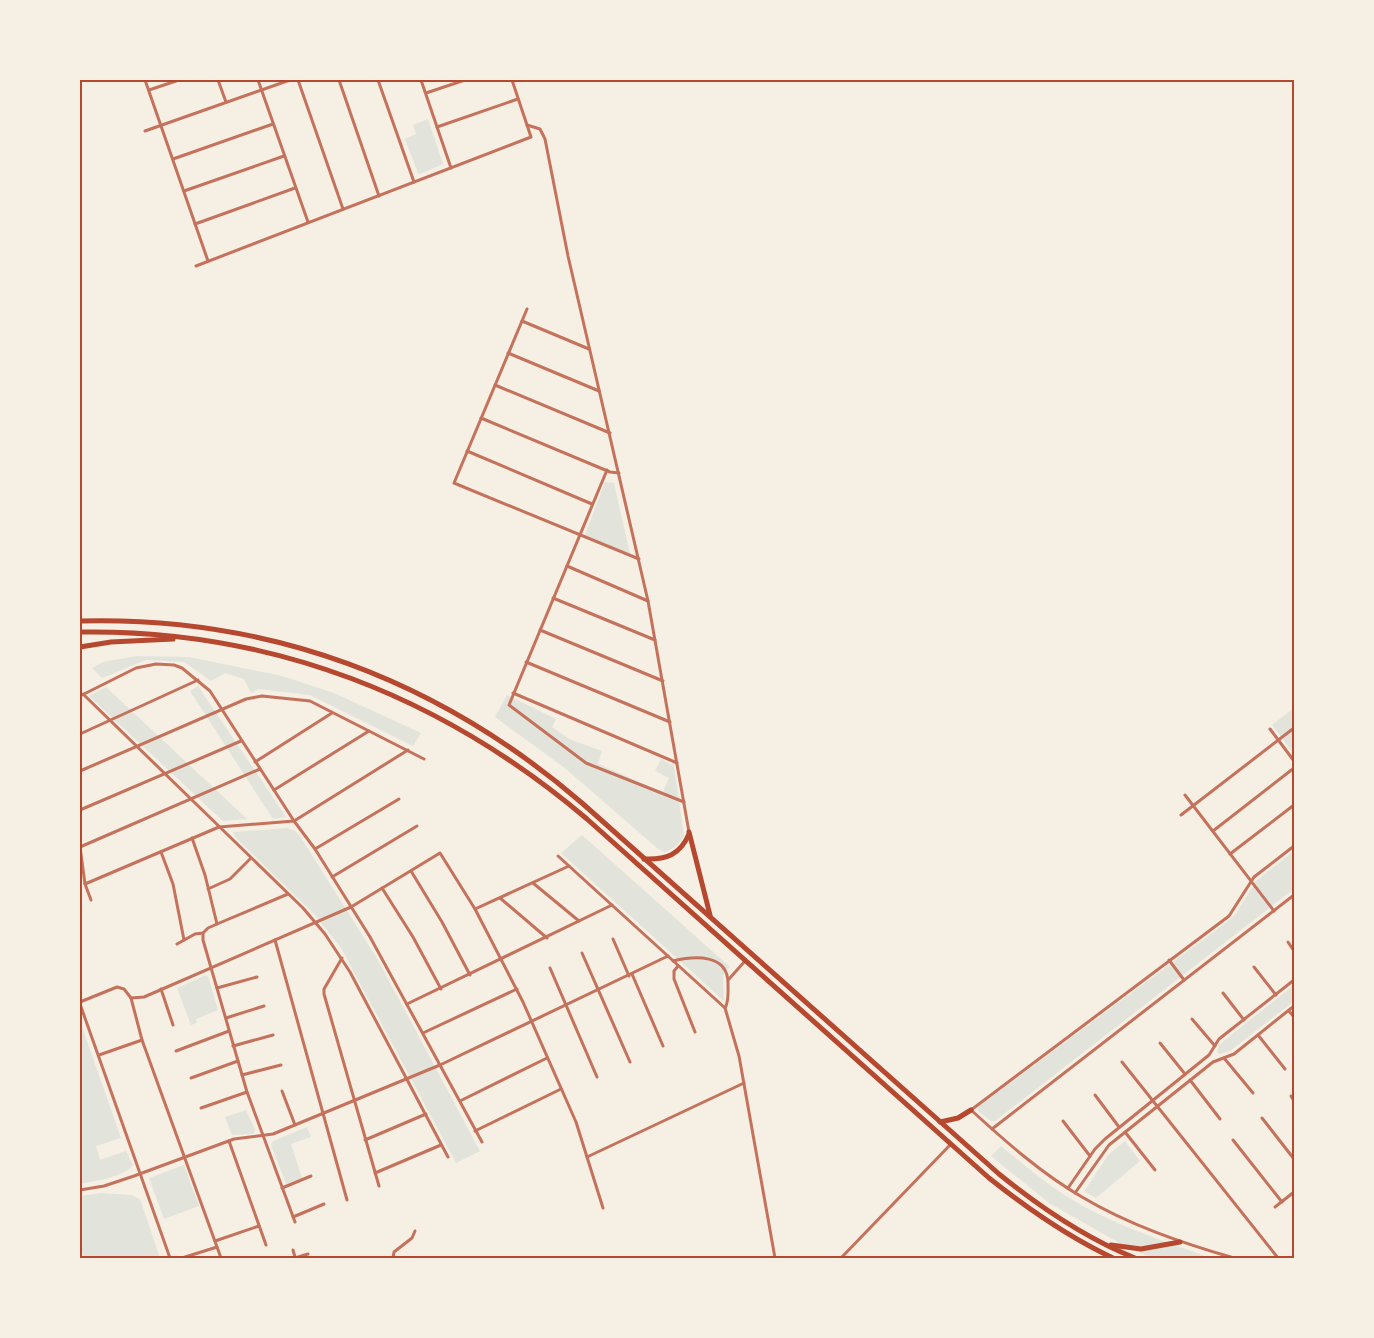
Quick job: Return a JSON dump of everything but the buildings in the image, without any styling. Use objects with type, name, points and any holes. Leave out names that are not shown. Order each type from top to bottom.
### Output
[{"type":"highway","points":[[80,620],[189,625],[263,637],[328,656],[391,680],[464,717],[520,753],[563,786],[940,1122],[1029,1198],[1104,1244],[1135,1258]]},
{"type":"highway","points":[[80,632],[195,639],[259,650],[330,670],[392,694],[466,732],[516,763],[570,805],[1003,1189],[1081,1242],[1113,1258]]},
{"type":"highway","points":[[80,647],[123,641],[195,639]]},
{"type":"highway","points":[[644,859],[662,859],[674,855],[681,848],[689,832]]},
{"type":"highway","points":[[689,832],[702,891],[711,918]]},
{"type":"highway","points":[[940,1122],[958,1118],[971,1110]]},
{"type":"highway","points":[[1104,1244],[1134,1249],[1180,1242]]},
{"type":"street","points":[[145,80],[208,261]]},
{"type":"street","points":[[149,90],[179,80]]},
{"type":"street","points":[[218,80],[226,102]]},
{"type":"street","points":[[258,80],[308,223]]},
{"type":"street","points":[[145,130],[290,80]]},
{"type":"street","points":[[298,80],[344,209]]},
{"type":"street","points":[[339,80],[379,195]]},
{"type":"street","points":[[378,80],[414,182]]},
{"type":"street","points":[[421,80],[451,168]]},
{"type":"street","points":[[426,93],[465,80]]},
{"type":"street","points":[[196,266],[531,137],[512,80]]},
{"type":"street","points":[[438,128],[519,99]]},
{"type":"street","points":[[173,159],[273,124]]},
{"type":"street","points":[[527,125],[536,127],[544,136],[568,256],[648,601],[689,832]]},
{"type":"street","points":[[184,191],[285,156]]},
{"type":"street","points":[[195,224],[296,188]]},
{"type":"street","points":[[527,309],[454,483],[639,559]]},
{"type":"street","points":[[522,321],[590,349]]},
{"type":"street","points":[[508,353],[600,391]]},
{"type":"street","points":[[495,385],[610,433]]},
{"type":"street","points":[[481,418],[606,470],[619,473]]},
{"type":"street","points":[[467,451],[592,504]]},
{"type":"street","points":[[606,470],[509,705],[582,760],[684,802]]},
{"type":"street","points":[[566,566],[648,601]]},
{"type":"street","points":[[553,598],[655,640]]},
{"type":"street","points":[[539,630],[663,681]]},
{"type":"street","points":[[526,662],[670,722]]},
{"type":"street","points":[[448,1157],[342,958],[316,923],[137,746],[81,695],[127,672],[150,664],[174,665],[198,680],[210,691],[351,907],[482,1142]]},
{"type":"street","points":[[80,734],[198,680]]},
{"type":"street","points":[[513,693],[677,763]]},
{"type":"street","points":[[80,771],[250,698],[261,696],[304,700],[333,712],[424,759]]},
{"type":"street","points":[[255,762],[333,712]]},
{"type":"street","points":[[1181,815],[1294,728]]},
{"type":"street","points":[[1270,729],[1294,761]]},
{"type":"street","points":[[274,790],[370,731]]},
{"type":"street","points":[[80,810],[241,740]]},
{"type":"street","points":[[85,884],[219,827],[294,821],[408,750]]},
{"type":"street","points":[[91,900],[85,884],[80,847],[260,768]]},
{"type":"street","points":[[1213,831],[1294,768]]},
{"type":"street","points":[[1185,795],[1274,911]]},
{"type":"street","points":[[315,849],[399,799]]},
{"type":"street","points":[[1230,854],[1294,805]]},
{"type":"street","points":[[332,877],[417,826]]},
{"type":"street","points":[[192,838],[217,924]]},
{"type":"street","points":[[1234,1258],[1180,1242],[1123,1219],[1075,1193],[971,1110],[1228,916],[1251,880],[1294,846]]},
{"type":"street","points":[[161,852],[173,884],[184,940]]},
{"type":"street","points":[[131,998],[140,998],[351,907],[440,854],[475,909],[517,989],[576,1122],[603,1208]]},
{"type":"street","points":[[558,856],[725,1008],[744,1083],[776,1258]]},
{"type":"street","points":[[208,889],[230,879],[251,858]]},
{"type":"street","points":[[475,909],[569,866]]},
{"type":"street","points":[[411,871],[470,975]]},
{"type":"street","points":[[533,883],[579,921]]},
{"type":"street","points":[[382,888],[413,937],[441,989]]},
{"type":"street","points":[[177,944],[203,933],[208,928],[288,894]]},
{"type":"street","points":[[992,1129],[1294,896]]},
{"type":"street","points":[[500,898],[547,938]]},
{"type":"street","points":[[407,1004],[612,905]]},
{"type":"street","points":[[203,933],[203,940],[247,1092],[294,1222]]},
{"type":"street","points":[[613,939],[663,1046]]},
{"type":"street","points":[[275,940],[348,1200]]},
{"type":"street","points":[[1288,942],[1294,951]]},
{"type":"street","points":[[582,953],[630,1062]]},
{"type":"street","points":[[80,1190],[104,1186],[141,1174],[229,1141],[263,1137],[295,1125],[440,1065],[668,956]]},
{"type":"street","points":[[673,961],[692,957],[710,958],[720,966],[729,979],[728,1003],[725,1008]]},
{"type":"street","points":[[342,958],[324,989],[324,994],[379,1186]]},
{"type":"street","points":[[1169,960],[1184,980]]},
{"type":"street","points":[[729,979],[745,961]]},
{"type":"street","points":[[678,966],[674,971],[674,979],[695,1032]]},
{"type":"street","points":[[1254,967],[1276,995]]},
{"type":"street","points":[[550,968],[597,1077]]},
{"type":"street","points":[[217,988],[256,977]]},
{"type":"street","points":[[1068,1188],[1100,1143],[1213,1052],[1219,1039],[1294,980]]},
{"type":"street","points":[[170,1258],[80,1003],[117,987],[123,989],[131,998],[142,1040],[221,1258]]},
{"type":"street","points":[[161,989],[173,1024]]},
{"type":"street","points":[[423,1033],[517,989]]},
{"type":"street","points":[[1223,993],[1244,1020]]},
{"type":"street","points":[[225,1018],[264,1006]]},
{"type":"street","points":[[1075,1193],[1105,1149],[1190,1080],[1219,1059],[1234,1054],[1294,1006]]},
{"type":"street","points":[[1289,1011],[1294,1017]]},
{"type":"street","points":[[1192,1019],[1215,1046]]},
{"type":"street","points":[[176,1051],[229,1031]]},
{"type":"street","points":[[233,1046],[273,1035]]},
{"type":"street","points":[[1258,1035],[1285,1069]]},
{"type":"street","points":[[98,1056],[142,1040]]},
{"type":"street","points":[[1160,1042],[1185,1074]]},
{"type":"street","points":[[1213,1052],[1219,1059]]},
{"type":"street","points":[[459,1101],[547,1058]]},
{"type":"street","points":[[1224,1058],[1253,1093]]},
{"type":"street","points":[[191,1078],[238,1061]]},
{"type":"street","points":[[1122,1062],[1278,1258]]},
{"type":"street","points":[[242,1075],[281,1065]]},
{"type":"street","points":[[1190,1080],[1220,1119]]},
{"type":"street","points":[[587,1158],[744,1083]]},
{"type":"street","points":[[475,1131],[561,1089]]},
{"type":"street","points":[[282,1091],[295,1125]]},
{"type":"street","points":[[201,1108],[247,1092]]},
{"type":"street","points":[[1095,1095],[1119,1126]]},
{"type":"street","points":[[1290,1096],[1294,1101]]},
{"type":"street","points":[[365,1140],[426,1114]]},
{"type":"street","points":[[1262,1118],[1294,1159]]},
{"type":"street","points":[[1063,1121],[1090,1156]]},
{"type":"street","points":[[1125,1132],[1155,1170]]},
{"type":"street","points":[[1233,1140],[1282,1202]]},
{"type":"street","points":[[229,1141],[266,1245]]},
{"type":"street","points":[[841,1258],[950,1144]]},
{"type":"street","points":[[375,1173],[441,1145]]},
{"type":"street","points":[[282,1188],[311,1176]]},
{"type":"street","points":[[1275,1207],[1294,1192]]},
{"type":"street","points":[[293,1217],[324,1204]]},
{"type":"street","points":[[215,1241],[259,1226]]},
{"type":"street","points":[[393,1258],[394,1252],[412,1238],[415,1231]]},
{"type":"street","points":[[182,1258],[217,1246]]},
{"type":"street","points":[[293,1250],[295,1258],[308,1254]]},
{"type":"shaded area","points":[[428,119],[443,164],[420,174],[405,139],[416,134],[413,125]]},
{"type":"shaded area","points":[[605,482],[614,483],[630,554],[585,535]]},
{"type":"shaded area","points":[[136,656],[189,657],[282,676],[334,693],[421,733],[413,746],[310,695],[259,689],[251,693],[244,679],[225,673],[211,681],[184,662],[146,660],[102,678],[92,668],[103,662]]},
{"type":"shaded area","points":[[198,686],[286,817],[273,819],[190,691]]},
{"type":"shaded area","points":[[106,687],[247,819],[223,821],[89,696]]},
{"type":"shaded area","points":[[507,695],[556,719],[552,727],[569,739],[602,751],[598,764],[663,792],[669,778],[655,771],[661,759],[674,766],[684,836],[674,848],[665,852],[658,849],[566,769],[495,717]]},
{"type":"shaded area","points":[[1294,708],[1294,754],[1272,725]]},
{"type":"shaded area","points":[[287,828],[300,836],[378,960],[480,1151],[456,1163],[341,948],[314,914],[235,837],[233,832]]},
{"type":"shaded area","points":[[582,835],[730,967],[723,975],[724,1001],[561,853]]},
{"type":"shaded area","points":[[1294,851],[1294,889],[995,1121],[991,1121],[978,1111],[978,1107],[1227,922],[1235,915],[1256,881]]},
{"type":"shaded area","points":[[206,975],[218,1010],[196,1019],[197,1023],[191,1025],[177,988]]},
{"type":"shaded area","points":[[1294,985],[1294,1001],[1230,1051],[1220,1054],[1217,1052],[1219,1045]]},
{"type":"shaded area","points":[[80,1021],[121,1138],[96,1146],[100,1160],[126,1151],[133,1165],[123,1173],[80,1184]]},
{"type":"shaded area","points":[[246,1110],[255,1130],[253,1134],[232,1135],[225,1117]]},
{"type":"shaded area","points":[[307,1127],[311,1137],[291,1144],[302,1178],[286,1184],[271,1145],[273,1141]]},
{"type":"shaded area","points":[[1125,1141],[1140,1161],[1096,1198],[1085,1192],[1108,1155]]},
{"type":"shaded area","points":[[1001,1146],[1047,1183],[1098,1214],[1211,1258],[1153,1258],[1130,1249],[1049,1203],[991,1156]]},
{"type":"shaded area","points":[[184,1165],[199,1206],[164,1219],[149,1178]]},
{"type":"shaded area","points":[[101,1193],[131,1195],[140,1199],[160,1258],[83,1258],[80,1239],[80,1196]]}]
